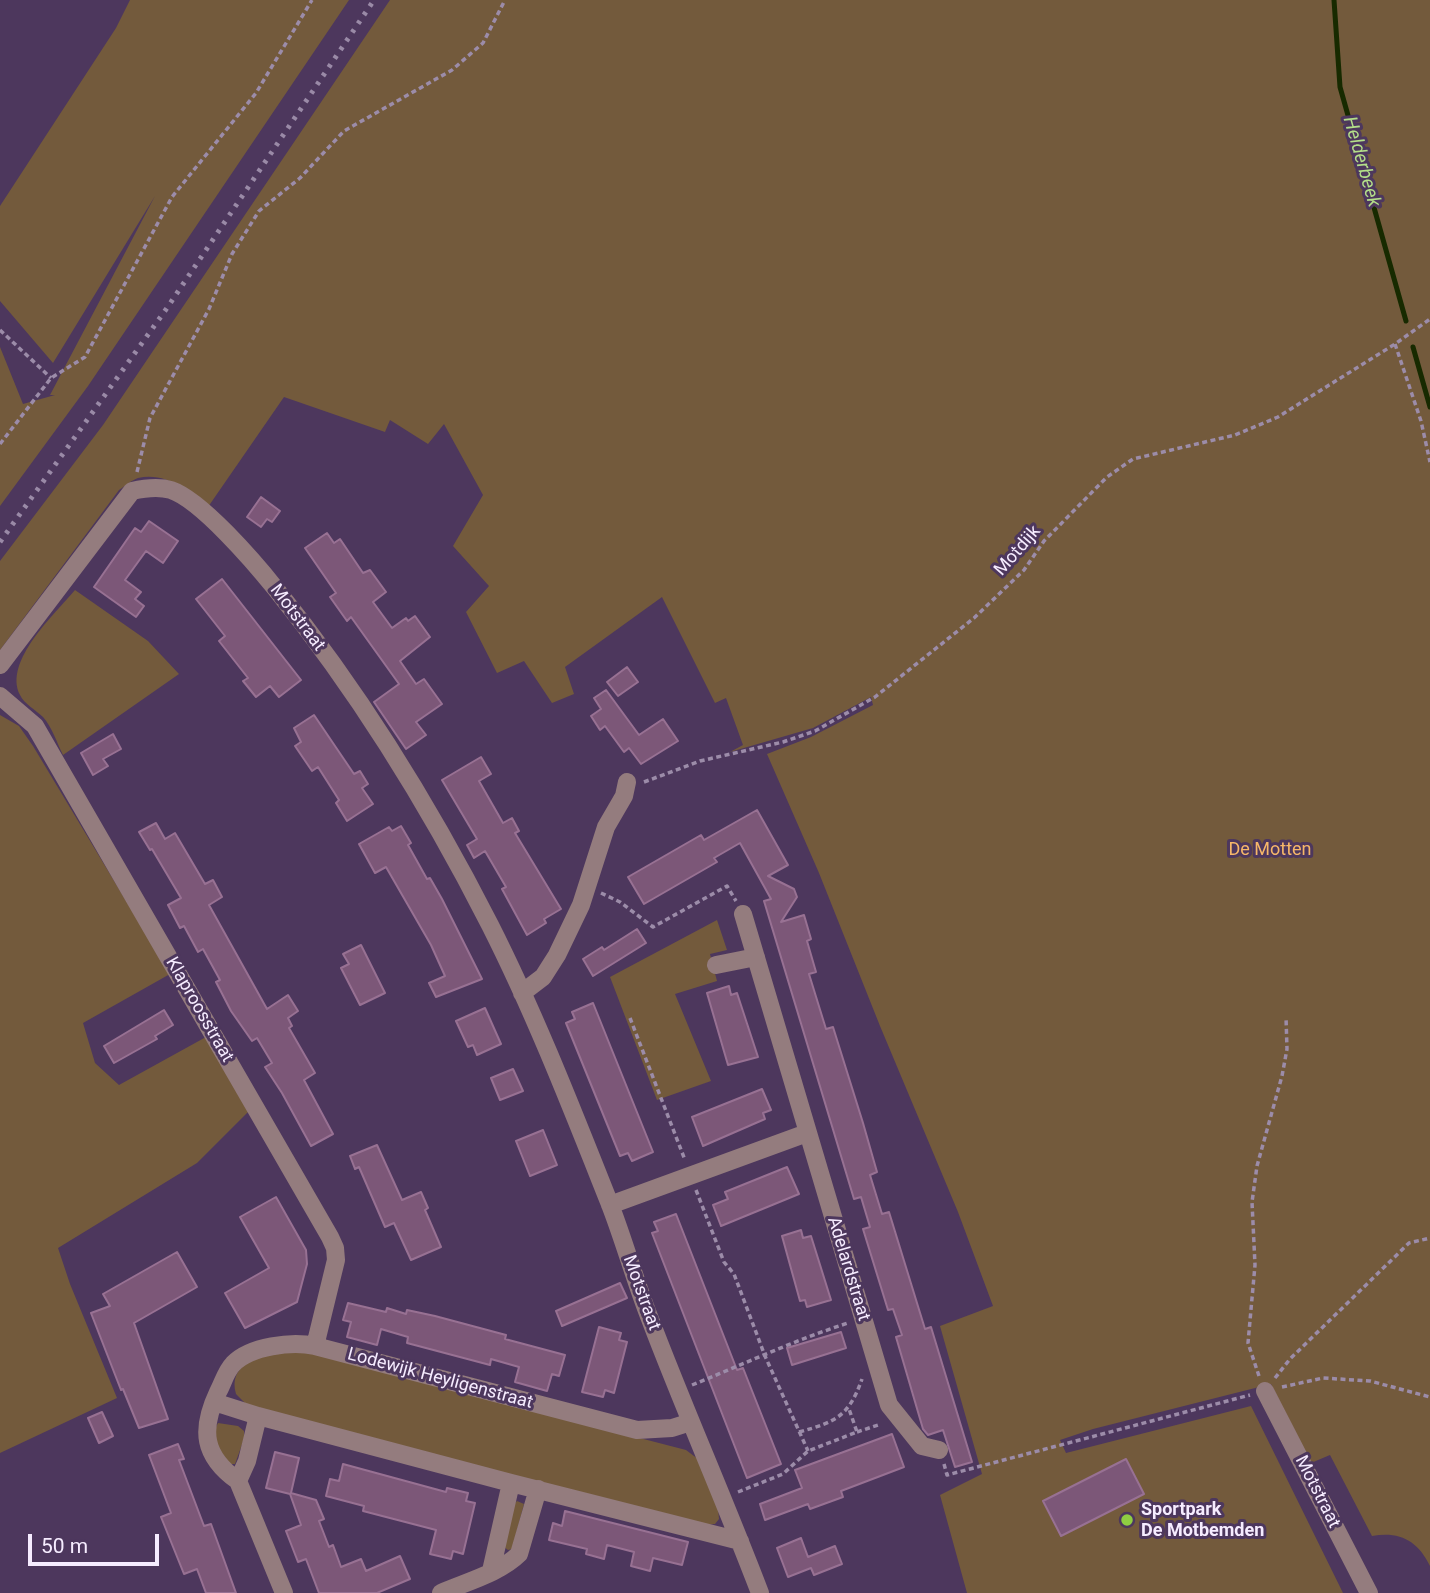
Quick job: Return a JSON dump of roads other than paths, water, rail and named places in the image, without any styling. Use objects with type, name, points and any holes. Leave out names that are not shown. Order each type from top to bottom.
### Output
[{"type":"street","name":"Motstraat","points":[[0,665],[132,491],[149,487],[173,490],[246,551],[291,607],[401,766],[491,927],[522,993],[610,1205],[649,1318],[760,1593]]},
{"type":"street","name":"Klaproosstraat","points":[[0,696],[35,726],[330,1237],[336,1260],[315,1346]]},
{"type":"street","points":[[522,993],[543,977],[557,955],[586,889],[606,827],[626,789]]},
{"type":"street","name":"Adelardstraat","points":[[743,914],[889,1405],[922,1446],[939,1450]]},
{"type":"street","points":[[716,965],[756,957]]},
{"type":"street","points":[[610,1205],[807,1133]]},
{"type":"street","name":"Lodewijk Heyligenstraat","points":[[238,1481],[219,1466],[208,1446],[207,1422],[214,1402],[234,1362],[271,1346],[289,1343],[315,1346],[637,1430],[672,1429],[691,1422]]},
{"type":"street","name":"Motstraat","points":[[1265,1391],[1369,1593]]},
{"type":"street","points":[[214,1402],[511,1483],[740,1541]]},
{"type":"street","points":[[258,1416],[247,1461],[238,1481],[284,1593]]},
{"type":"street","points":[[491,1571],[511,1483]]},
{"type":"street","points":[[441,1593],[513,1560],[519,1554],[538,1489]]},
{"type":"waterway","name":"Helderbeek","points":[[1334,0],[1340,87],[1406,321]]},
{"type":"waterway","name":"Helderbeek","points":[[1413,347],[1430,407]]},
{"type":"railway","points":[[0,542],[167,308],[374,0]]},
{"type":"place","name":"Sportpark De Motbemden","points":[[1127,1520]]},
{"type":"park label","name":"De Motten","points":[[1270,850]]}]
